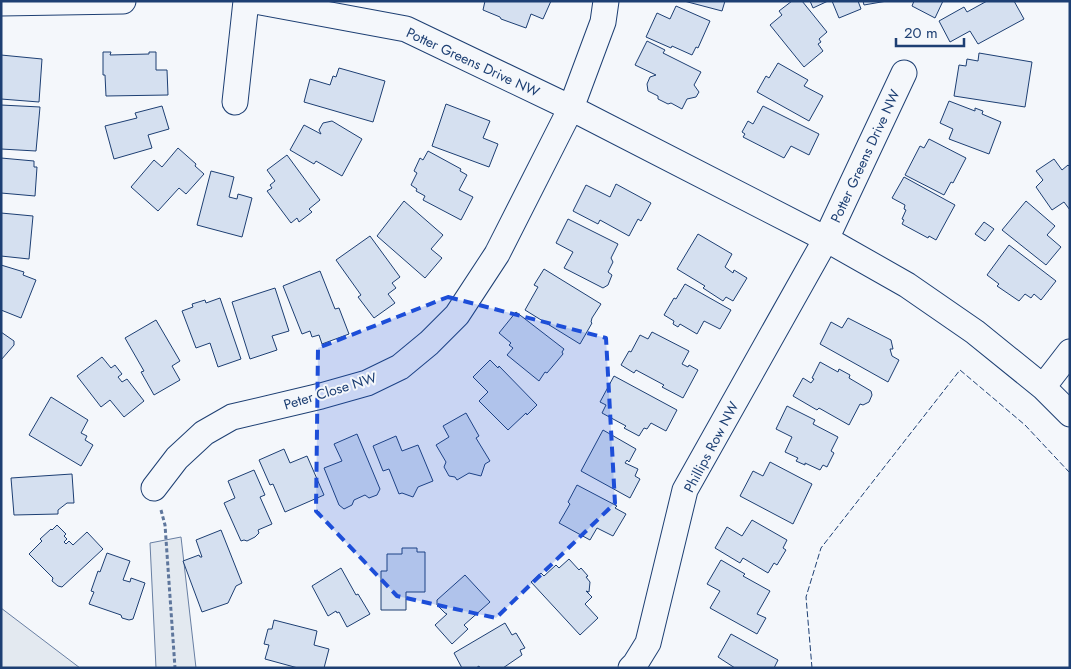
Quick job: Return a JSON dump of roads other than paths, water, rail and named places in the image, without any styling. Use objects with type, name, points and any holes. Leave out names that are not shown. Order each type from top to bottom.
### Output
[{"type":"street","points":[[1,3],[124,1]]},
{"type":"street","points":[[235,102],[246,1]]},
{"type":"street","points":[[571,108],[603,22],[606,1]]},
{"type":"street","name":"Potter Greens Drive NW","points":[[266,2],[406,29],[571,108],[826,239],[915,290],[975,332],[1043,387],[1070,414]]},
{"type":"street","name":"Potter Greens Drive NW","points":[[826,239],[904,73]]},
{"type":"street","name":"Peter Close NW","points":[[154,488],[177,458],[204,433],[232,417],[367,383],[400,367],[429,343],[456,315],[497,254],[571,108]]},
{"type":"street","name":"Phillips Row NW","points":[[631,668],[648,643],[685,490],[826,239]]},
{"type":"street","points":[[1043,387],[1070,352]]}]
